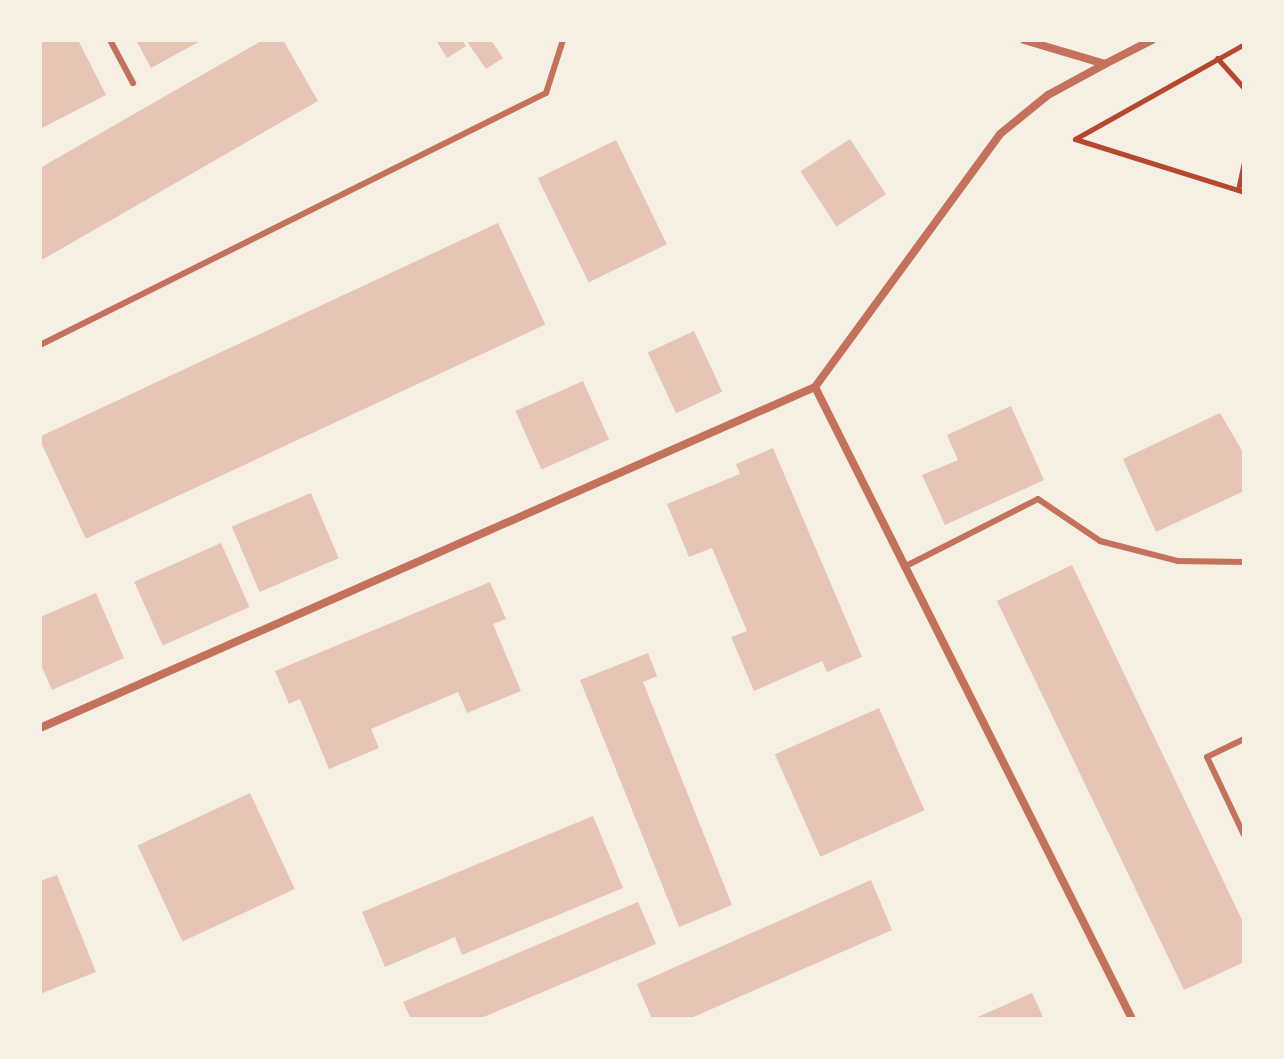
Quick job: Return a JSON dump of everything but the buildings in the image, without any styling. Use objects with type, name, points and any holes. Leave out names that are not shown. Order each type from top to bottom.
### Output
[{"type":"street","points":[[1024,40],[1105,64]]},
{"type":"street","points":[[40,728],[815,387],[1000,134],[1048,95],[1152,40]]},
{"type":"street","points":[[815,387],[1132,1019]]},
{"type":"lane","points":[[110,40],[133,83]]},
{"type":"lane","points":[[40,345],[546,93],[563,40]]},
{"type":"lane","points":[[904,567],[1038,499],[1100,541],[1178,561],[1244,562]]},
{"type":"lane","points":[[1244,739],[1207,757],[1244,835]]},
{"type":"path","points":[[1244,44],[1075,139],[1241,191],[1244,162]]},
{"type":"path","points":[[1217,58],[1244,88]]}]
